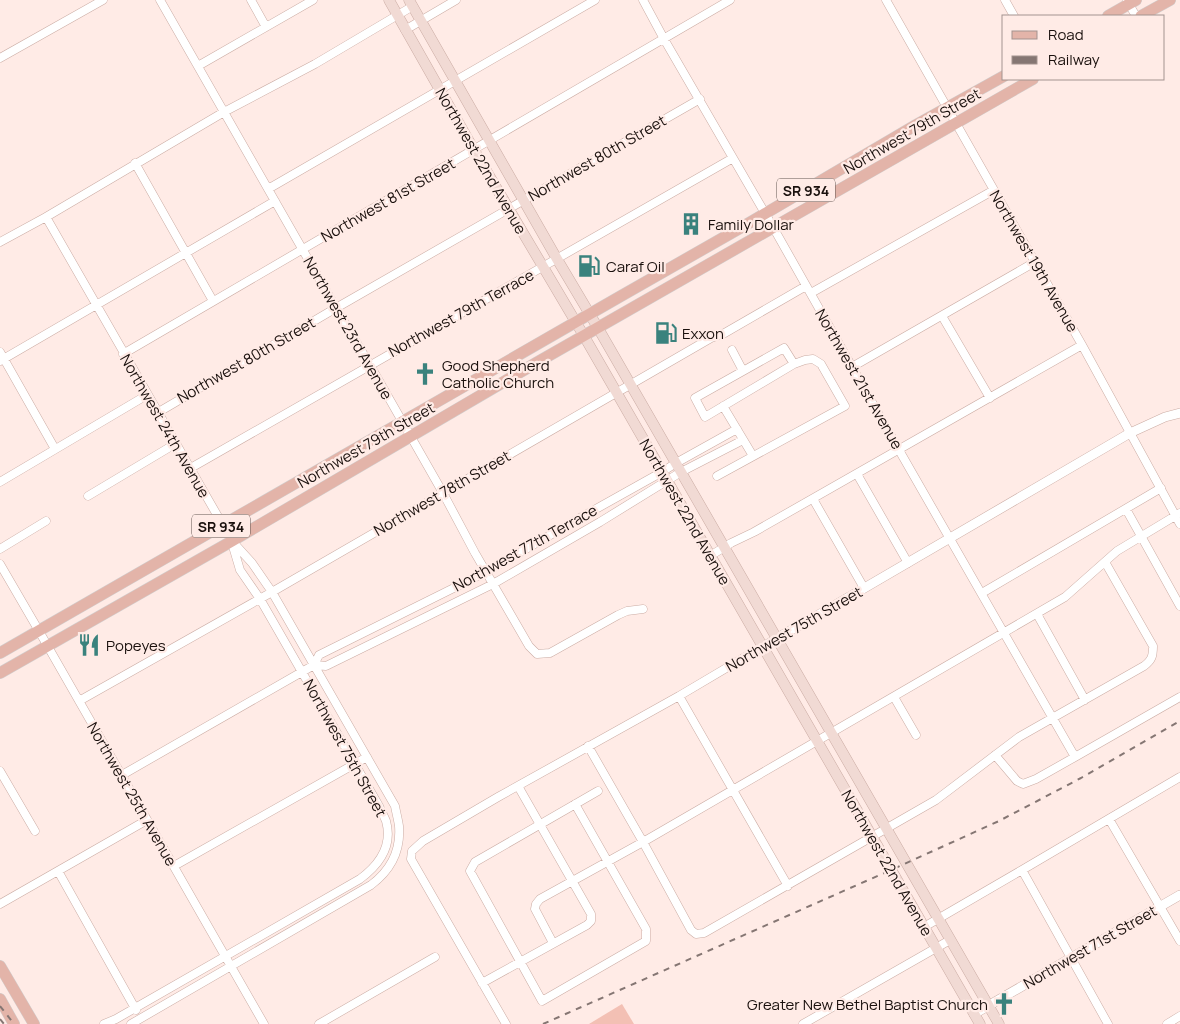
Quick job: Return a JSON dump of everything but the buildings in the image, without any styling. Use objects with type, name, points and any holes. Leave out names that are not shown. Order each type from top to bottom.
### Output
[{"type":"main road","name":"Northwest 22nd Avenue","points":[[389,0],[980,1024]]},
{"type":"main road","points":[[1143,15],[1170,0]]},
{"type":"main road","points":[[1110,15],[1131,1]]},
{"type":"main road","name":"Northwest 22nd Avenue","points":[[411,3],[999,1024]]},
{"type":"main road","name":"Northwest 79th Street","points":[[0,653],[1002,77]]},
{"type":"main road","name":"Northwest 79th Street","points":[[0,673],[232,542],[677,282],[1031,80]]},
{"type":"main road","points":[[866,155],[874,170]]},
{"type":"main road","points":[[668,270],[677,282]]},
{"type":"main road","points":[[465,405],[484,391],[496,375],[497,368]]},
{"type":"main road","points":[[313,473],[322,488]]},
{"type":"main road","points":[[131,578],[140,593]]},
{"type":"main road","points":[[0,966],[34,1024]]},
{"type":"main road","points":[[0,1000],[14,1024]]},
{"type":"street","points":[[0,58],[103,0]]},
{"type":"street","name":"Northwest 23rd Avenue","points":[[160,0],[411,436],[529,646],[537,654],[550,654],[627,611],[642,609]]},
{"type":"street","points":[[250,0],[266,27]]},
{"type":"street","points":[[198,66],[313,0]]},
{"type":"street","points":[[405,30],[456,0]]},
{"type":"street","points":[[268,189],[595,0]]},
{"type":"street","name":"Northwest 21st Avenue","points":[[643,0],[1075,757]]},
{"type":"street","name":"Northwest 81st Street","points":[[124,354],[730,0]]},
{"type":"street","name":"Northwest 19th Avenue","points":[[886,0],[1082,345],[1160,488],[1178,515],[1180,524]]},
{"type":"street","points":[[1005,0],[1013,15]]},
{"type":"street","points":[[1131,1],[1136,15]]},
{"type":"street","points":[[0,242],[224,112],[315,64],[397,15],[411,3]]},
{"type":"street","name":"Northwest 80th Street","points":[[157,413],[700,99]]},
{"type":"street","name":"Northwest 79th Terrace","points":[[189,469],[733,158]]},
{"type":"street","points":[[136,163],[213,301]]},
{"type":"street","name":"Northwest 78th Street","points":[[79,701],[260,599],[712,338],[808,290],[994,190]]},
{"type":"street","points":[[55,449],[1,357],[96,306],[275,201]]},
{"type":"street","name":"Northwest 24th Avenue","points":[[46,217],[232,542],[252,563],[272,592],[395,806],[399,826],[398,850],[388,870],[371,886],[330,909]]},
{"type":"street","points":[[852,367],[1035,262]]},
{"type":"street","points":[[942,316],[990,398]]},
{"type":"street","points":[[710,556],[1082,345]]},
{"type":"street","points":[[717,476],[846,406],[821,364],[813,359],[794,364],[705,418],[695,398],[784,348],[794,364]]},
{"type":"street","points":[[732,350],[743,371]]},
{"type":"street","points":[[0,482],[147,395]]},
{"type":"street","points":[[723,406],[753,456]]},
{"type":"street","name":"Northwest 75th Street","points":[[482,983],[411,859],[412,851],[423,841],[678,696],[1130,433],[1165,417],[1180,413]]},
{"type":"street","name":"Northwest 77th Terrace","points":[[314,665],[326,666],[493,584],[665,477],[676,463],[736,429]]},
{"type":"street","name":"Northwest 77th Terrace","points":[[122,775],[314,665],[319,655],[486,572],[578,519],[665,477],[681,472],[743,440]]},
{"type":"street","points":[[88,496],[175,444]]},
{"type":"street","points":[[857,474],[908,563]]},
{"type":"street","points":[[982,593],[1160,488]]},
{"type":"street","points":[[813,499],[864,588]]},
{"type":"street","points":[[1126,509],[1180,606]]},
{"type":"street","points":[[553,944],[536,912],[536,904],[540,899],[644,842],[1037,614],[1065,597],[1117,551],[1178,515]]},
{"type":"street","points":[[0,549],[46,522]]},
{"type":"street","name":"Northwest 75th Street","points":[[104,1024],[360,879],[374,868],[383,854],[386,844],[386,820],[379,806],[260,599],[240,570],[232,542]]},
{"type":"street","points":[[588,746],[644,842],[691,930],[696,934],[704,933],[936,800],[1019,737],[1151,661],[1153,646],[1105,562]]},
{"type":"street","name":"Northwest 25th Avenue","points":[[0,564],[3,576],[48,646],[264,1024]]},
{"type":"street","points":[[454,588],[460,600]]},
{"type":"street","points":[[1037,614],[1085,700]]},
{"type":"street","points":[[396,616],[402,628]]},
{"type":"street","points":[[678,696],[788,886]]},
{"type":"street","points":[[894,697],[916,735]]},
{"type":"street","points":[[995,755],[1017,781],[1023,784],[1036,779],[1089,750],[1180,698]]},
{"type":"street","points":[[174,866],[367,757]]},
{"type":"street","points":[[0,771],[35,831]]},
{"type":"street","points":[[924,927],[1180,777]]},
{"type":"street","points":[[506,1024],[482,983],[591,921],[591,914],[518,786]]},
{"type":"street","points":[[575,804],[646,929],[646,941],[542,1001],[470,871],[475,862],[598,790]]},
{"type":"street","points":[[1109,819],[1180,941]]},
{"type":"street","points":[[0,904],[147,820]]},
{"type":"street","points":[[58,870],[141,1018]]},
{"type":"street","points":[[1022,870],[1108,1024]]},
{"type":"street","name":"Northwest 71st Street","points":[[974,1014],[1180,895]]},
{"type":"street","points":[[131,1024],[330,909],[324,900]]},
{"type":"street","points":[[277,926],[283,936]]},
{"type":"street","points":[[803,1024],[950,940]]},
{"type":"street","points":[[319,1024],[435,956]]},
{"type":"street","points":[[178,983],[184,994]]},
{"type":"street","points":[[1167,1024],[1180,1016]]},
{"type":"shaded area","points":[[622,1004],[634,1024],[589,1024]]},
{"type":"railway","points":[[543,1024],[999,821],[1081,778],[1180,721]]},
{"type":"railway","points":[[0,1006],[14,1024]]},
{"type":"railway","points":[[0,1019],[4,1024]]},
{"type":"place","name":"Family Dollar","points":[[691,224]]},
{"type":"place","name":"Caraf Oil","points":[[589,266]]},
{"type":"place","name":"Exxon","points":[[666,333]]},
{"type":"place","name":"Good Shepherd Catholic Church","points":[[425,374]]},
{"type":"place","name":"Popeyes","points":[[89,645]]},
{"type":"place","name":"Greater New Bethel Baptist Church","points":[[1004,1004]]}]
